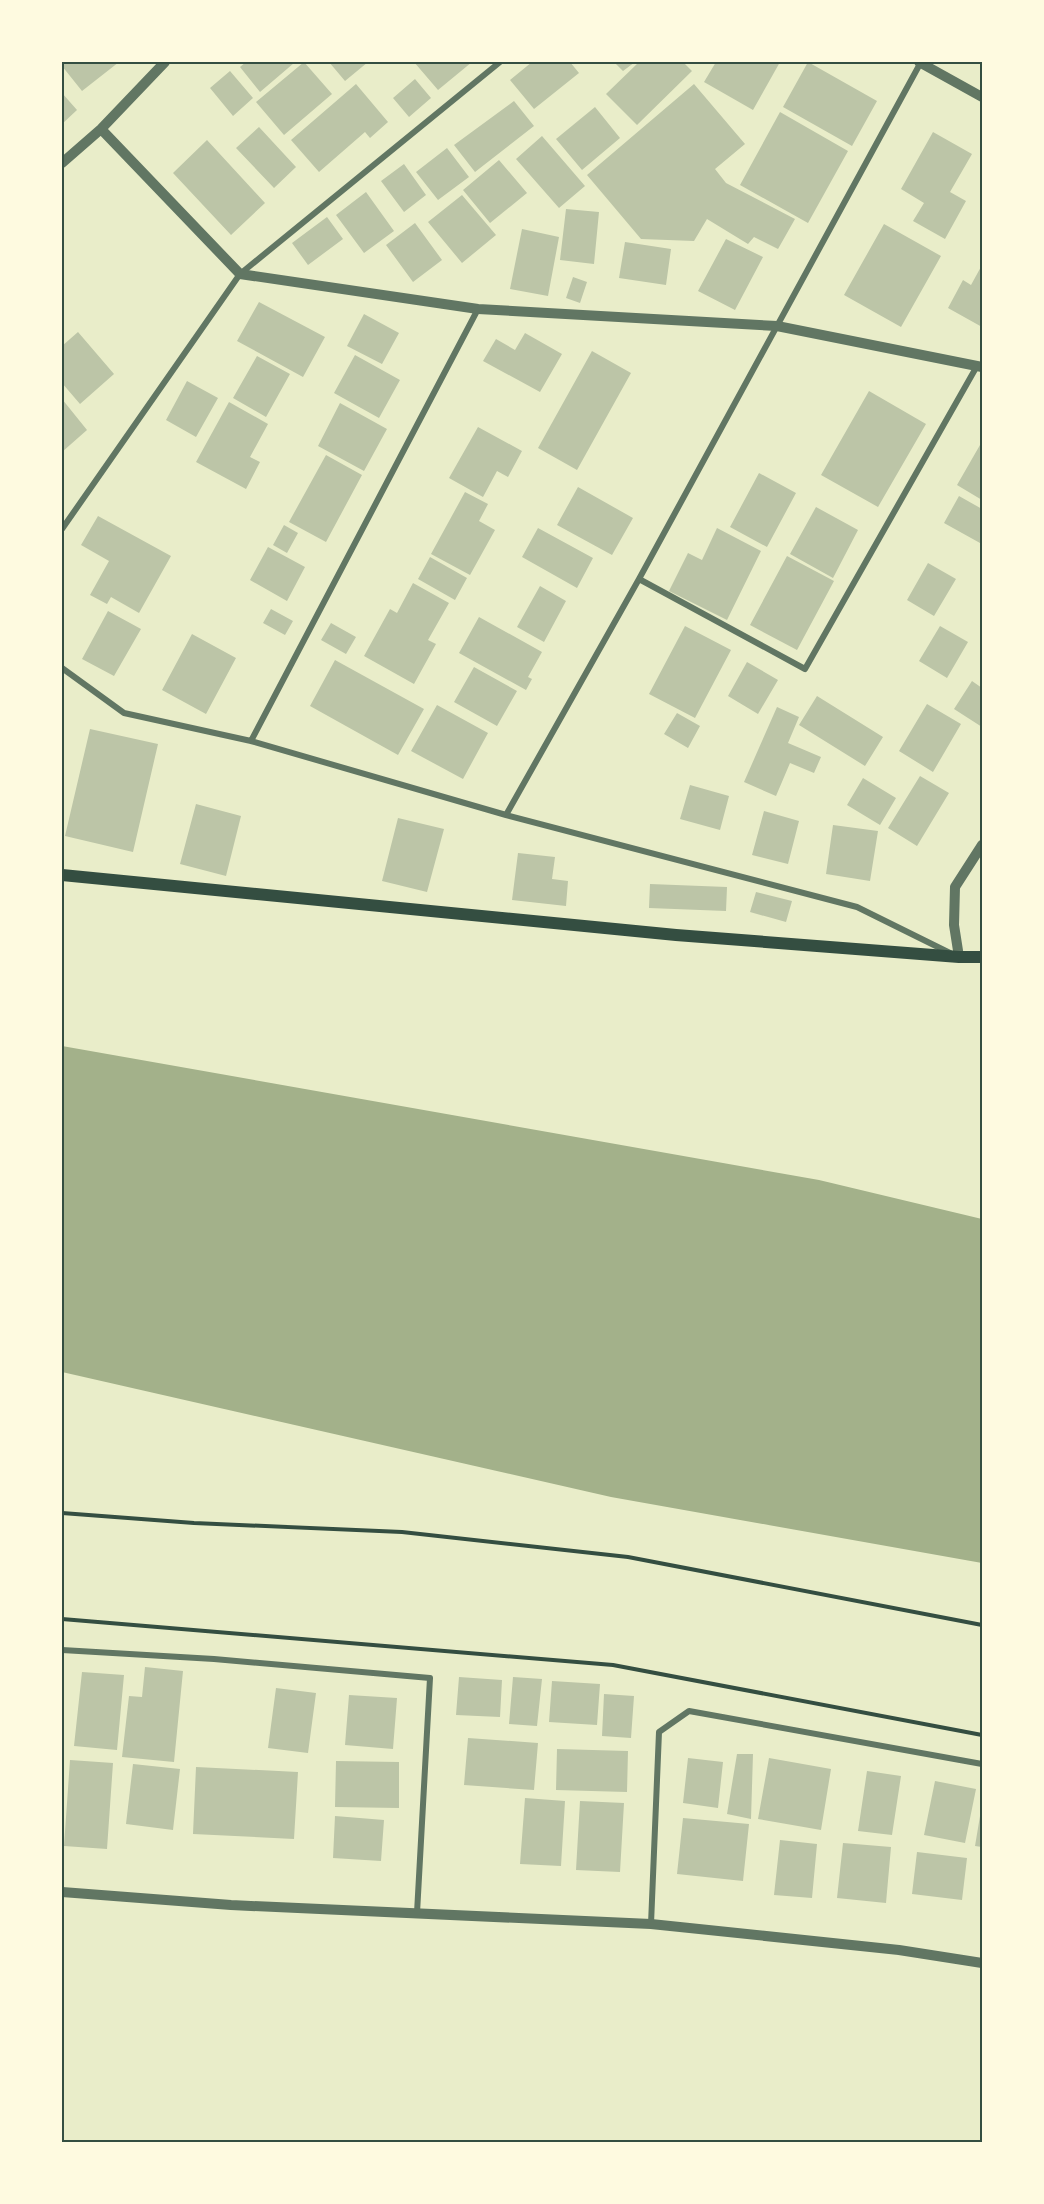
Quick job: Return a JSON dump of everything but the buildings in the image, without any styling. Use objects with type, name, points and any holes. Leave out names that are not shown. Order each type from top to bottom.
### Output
[{"type":"main road","points":[[62,875],[676,935],[982,957]]},
{"type":"street","points":[[62,163],[100,129],[165,62]]},
{"type":"street","points":[[62,529],[240,274],[500,62]]},
{"type":"street","points":[[506,815],[639,579],[920,62],[982,97]]},
{"type":"street","points":[[100,129],[240,274],[478,309],[777,326],[980,366],[805,669],[639,579]]},
{"type":"street","points":[[250,741],[478,309]]},
{"type":"street","points":[[62,668],[124,713],[250,741],[506,815],[857,907],[959,957]]},
{"type":"street","points":[[959,957],[954,925],[955,887],[982,845]]},
{"type":"street","points":[[62,1650],[214,1659],[430,1678],[417,1912]]},
{"type":"street","points":[[651,1924],[659,1732],[689,1711],[982,1764]]},
{"type":"street","points":[[62,1892],[231,1905],[651,1924],[899,1950],[982,1963]]},
{"type":"path","points":[[62,1513],[194,1523],[402,1532],[628,1557],[982,1625]]},
{"type":"path","points":[[62,1619],[613,1665],[982,1735]]},
{"type":"shaded area","points":[[62,1046],[819,1180],[982,1219],[982,1563],[611,1497],[62,1372]]}]
